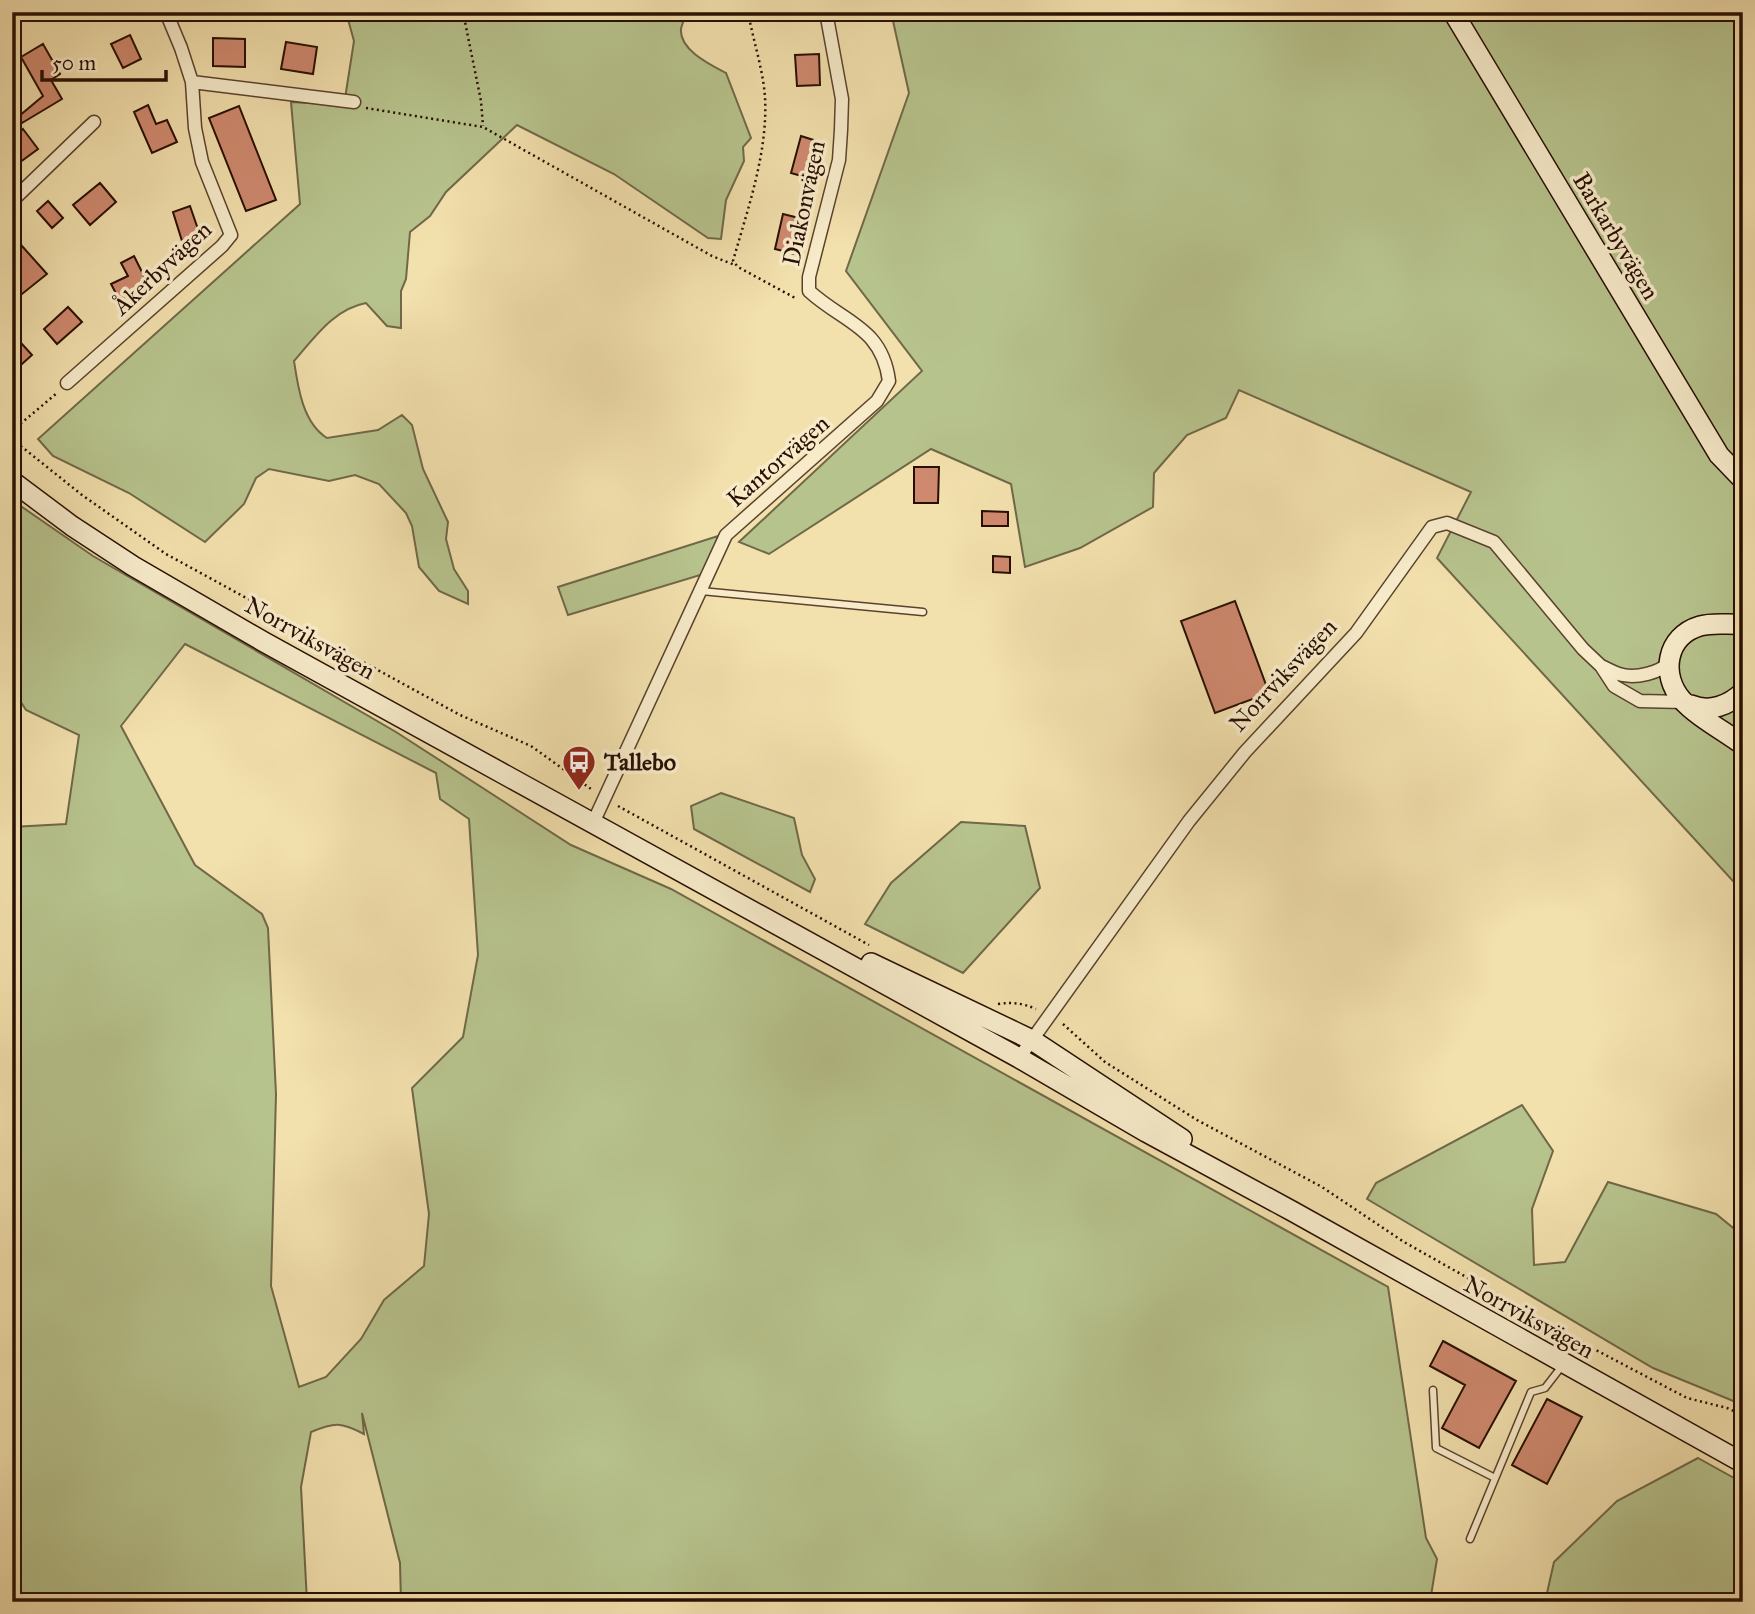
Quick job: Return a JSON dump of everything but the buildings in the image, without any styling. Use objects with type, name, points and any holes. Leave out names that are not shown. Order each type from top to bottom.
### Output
[{"type":"street","name":"Åkerbyvägen","points":[[67,383],[213,255],[231,235],[202,162],[195,128],[192,82],[166,12]]},
{"type":"street","name":"Diakonvägen","points":[[826,12],[842,99],[841,130],[839,160],[811,266],[809,291],[873,340],[883,352],[887,369]]},
{"type":"street","name":"Barkarbyvägen","points":[[1453,12],[1719,455],[1743,480]]},
{"type":"street","points":[[192,82],[354,102]]},
{"type":"street","points":[[14,195],[94,122]]},
{"type":"street","name":"Kantorvägen","points":[[701,591],[726,535],[877,401],[889,381],[887,369]]},
{"type":"street","name":"Norrviksvägen","points":[[12,481],[72,526],[133,566],[264,642],[915,1000],[1146,1132],[1743,1463]]},
{"type":"street","name":"Norrviksvägen","points":[[1019,1058],[1189,821],[1245,752],[1356,633],[1432,527],[1447,523],[1494,542],[1583,649],[1601,666],[1614,686],[1640,701],[1684,702],[1698,708],[1723,706],[1743,692]]},
{"type":"street","points":[[593,823],[701,591]]},
{"type":"street","points":[[1743,640],[1728,625],[1703,625],[1689,630],[1679,638],[1671,649],[1668,663],[1669,677],[1684,702],[1743,745]]},
{"type":"street","points":[[1601,666],[1625,676],[1653,673],[1668,663]]},
{"type":"street","name":"Norrviksvägen","points":[[745,907],[874,964],[1032,1040],[1292,1211]]},
{"type":"street","name":"Norrviksvägen","points":[[915,1000],[989,1051],[1081,1104],[1146,1132]]},
{"type":"lane","points":[[701,591],[923,612]]},
{"type":"lane","points":[[1469,1539],[1531,1392],[1545,1388],[1564,1365]]},
{"type":"lane","points":[[1433,1390],[1436,1448],[1495,1478]]},
{"type":"path","points":[[463,12],[481,101],[483,127]]},
{"type":"path","points":[[736,265],[733,261],[757,172],[765,117],[764,94],[748,12]]},
{"type":"path","points":[[354,102],[363,107],[483,127],[712,257],[736,265],[802,302]]},
{"type":"path","points":[[12,431],[67,383]]},
{"type":"path","points":[[12,439],[82,495],[166,554],[460,715],[531,746],[604,798],[874,948]]},
{"type":"path","points":[[986,1002],[1025,1004],[1049,1015],[1074,1032],[1105,1062],[1197,1120],[1322,1187],[1404,1242],[1687,1398],[1743,1415]]},
{"type":"green space","points":[[346,12],[687,12],[681,29],[685,44],[697,56],[726,73],[751,138],[743,147],[744,161],[726,200],[721,239],[708,238],[614,174],[517,125],[446,192],[430,216],[410,232],[406,279],[401,291],[401,328],[387,326],[366,303],[355,306],[326,325],[294,361],[307,414],[327,438],[378,430],[402,415],[412,425],[423,469],[448,522],[446,539],[454,569],[468,591],[468,604],[439,591],[419,567],[412,526],[406,513],[379,484],[355,475],[329,481],[269,469],[256,478],[244,504],[205,542],[129,493],[53,456],[38,439],[300,204],[291,102],[344,105],[354,41]]},
{"type":"green space","points":[[891,12],[1743,12],[1743,892],[1437,558],[1471,492],[1239,390],[1226,418],[1187,435],[1154,473],[1153,507],[1080,548],[1025,567],[1011,484],[931,449],[769,554],[739,542],[922,371],[846,271],[909,93]]},
{"type":"green space","points":[[12,500],[93,556],[396,732],[571,845],[671,889],[1388,1287],[1426,1538],[1437,1559],[1430,1602],[401,1602],[400,1563],[362,1413],[364,1434],[338,1425],[311,1432],[301,1487],[307,1602],[12,1602],[12,827],[66,824],[79,735],[26,710],[12,688]],"holes":[[[185,644],[436,773],[440,799],[469,819],[478,955],[463,1037],[412,1088],[429,1214],[424,1266],[384,1300],[361,1339],[326,1377],[299,1387],[271,1286],[276,1094],[268,928],[262,914],[195,865],[121,726]]]},
{"type":"green space","points":[[718,536],[707,573],[568,615],[558,587]]},
{"type":"green space","points":[[721,793],[794,818],[802,855],[815,879],[810,892],[694,829],[691,806]]},
{"type":"green space","points":[[961,822],[1025,826],[1040,888],[963,973],[865,924],[891,883]]},
{"type":"green space","points":[[1522,1105],[1553,1151],[1532,1209],[1534,1265],[1565,1262],[1608,1182],[1716,1214],[1743,1236],[1743,1405],[1653,1368],[1367,1199],[1376,1183]]},
{"type":"green space","points":[[1698,1458],[1743,1483],[1743,1602],[1545,1602],[1554,1562],[1617,1501]]},
{"type":"place","name":"Tallebo","points":[[579,792]]}]
